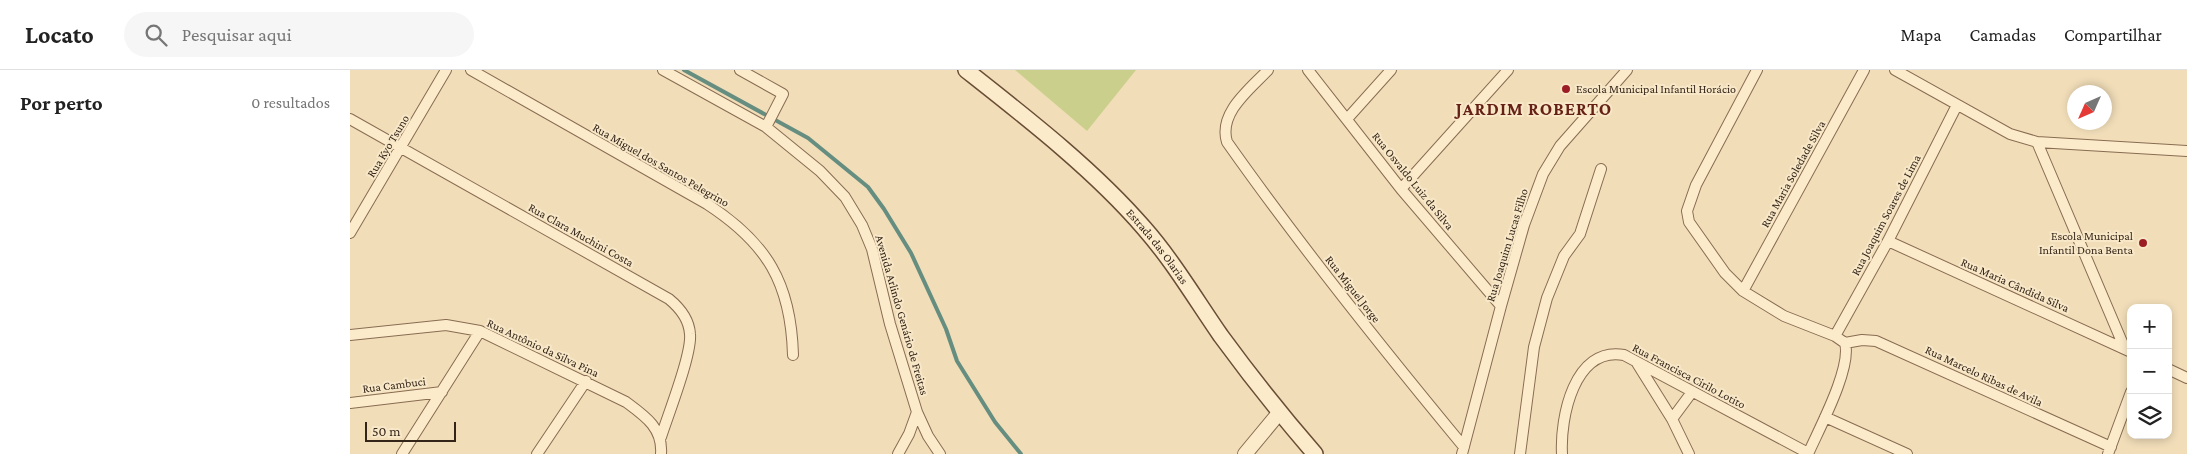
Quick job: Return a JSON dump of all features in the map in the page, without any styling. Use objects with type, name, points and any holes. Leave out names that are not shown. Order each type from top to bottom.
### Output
[{"type":"main road","name":"Estrada das Olarias","points":[[966,70],[1096,179],[1143,227],[1160,247],[1223,338],[1279,413],[1315,454]]},
{"type":"street","name":"Rua Kyo Tsuno","points":[[350,234],[446,70]]},
{"type":"street","name":"Rua Miguel dos Santos Pelegrino","points":[[471,70],[708,204],[753,239],[775,270],[785,296],[792,328],[793,355]]},
{"type":"street","name":"Avenida Arlindo Genário de Freitas","points":[[663,70],[768,124],[820,171],[845,197],[862,225],[872,249],[890,324],[917,412],[898,454]]},
{"type":"street","points":[[740,70],[781,99],[768,124]]},
{"type":"street","name":"Rua Miguel Jorge","points":[[1268,70],[1241,97],[1229,116],[1225,128],[1227,142],[1281,216],[1463,451]]},
{"type":"street","name":"Rua Osvaldo Luiz da Silva","points":[[1308,70],[1402,189],[1500,306]]},
{"type":"street","points":[[1347,119],[1391,70]]},
{"type":"street","points":[[1402,189],[1508,70]]},
{"type":"street","name":"Rua Joaquim Lucas Filho","points":[[1463,451],[1500,306],[1524,225],[1543,174],[1560,146],[1627,70]]},
{"type":"street","points":[[1758,70],[1696,185],[1687,211],[1689,222],[1725,273],[1743,291],[1784,316],[1835,336],[1845,343],[1847,356],[1825,417],[1808,454]]},
{"type":"street","name":"Rua Maria Soledade Silva","points":[[1743,291],[1864,70]]},
{"type":"street","points":[[1895,70],[2010,134],[2038,142],[2187,151]]},
{"type":"street","name":"Rua Joaquim Soares de Lima","points":[[1835,336],[1888,242],[1957,105]]},
{"type":"street","name":"Rua Clara Muchini Costa","points":[[350,119],[669,299],[679,308],[686,319],[690,335],[688,352],[661,437]]},
{"type":"street","points":[[2038,142],[2128,349]]},
{"type":"street","points":[[1520,454],[1534,347],[1547,298],[1564,256],[1580,234],[1601,169]]},
{"type":"street","name":"Rua Maria Cândida Silva","points":[[1888,242],[2127,350]]},
{"type":"street","name":"Rua Antônio da Silva Pina","points":[[350,335],[446,325],[480,331],[626,402],[645,416],[661,437]]},
{"type":"street","points":[[402,454],[480,331]]},
{"type":"street","name":"Rua Marcelo Ribas de Avila","points":[[1845,343],[1862,340],[1876,341],[2109,450]]},
{"type":"street","name":"Rua Francisca Cirilo Lotito","points":[[1562,454],[1561,434],[1564,415],[1572,391],[1582,374],[1594,360],[1605,354],[1624,355],[1808,454]]},
{"type":"street","points":[[1637,362],[1672,419],[1689,454]]},
{"type":"street","points":[[2172,371],[2187,378]]},
{"type":"street","points":[[538,454],[586,381]]},
{"type":"street","name":"Rua Cambuci","points":[[350,403],[442,392]]},
{"type":"street","points":[[1672,419],[1692,392]]},
{"type":"street","points":[[2109,450],[2130,394]]},
{"type":"street","points":[[917,412],[928,436],[940,454]]},
{"type":"street","points":[[1245,454],[1279,413]]},
{"type":"street","points":[[1825,417],[1908,454]]},
{"type":"street","points":[[661,437],[661,454]]},
{"type":"green space","points":[[1015,70],[1136,70],[1087,131]]},
{"type":"waterway","points":[[684,70],[808,138],[868,187],[911,253],[946,329],[957,361],[995,422],[1021,454]]},
{"type":"place","name":"Escola Municipal Infantil Horácio","points":[[1566,89]]},
{"type":"place","name":"Escola Municipal Infantil Dona Benta","points":[[2143,243]]},
{"type":"district","name":"JARDIM ROBERTO","points":[[1534,109]]}]
